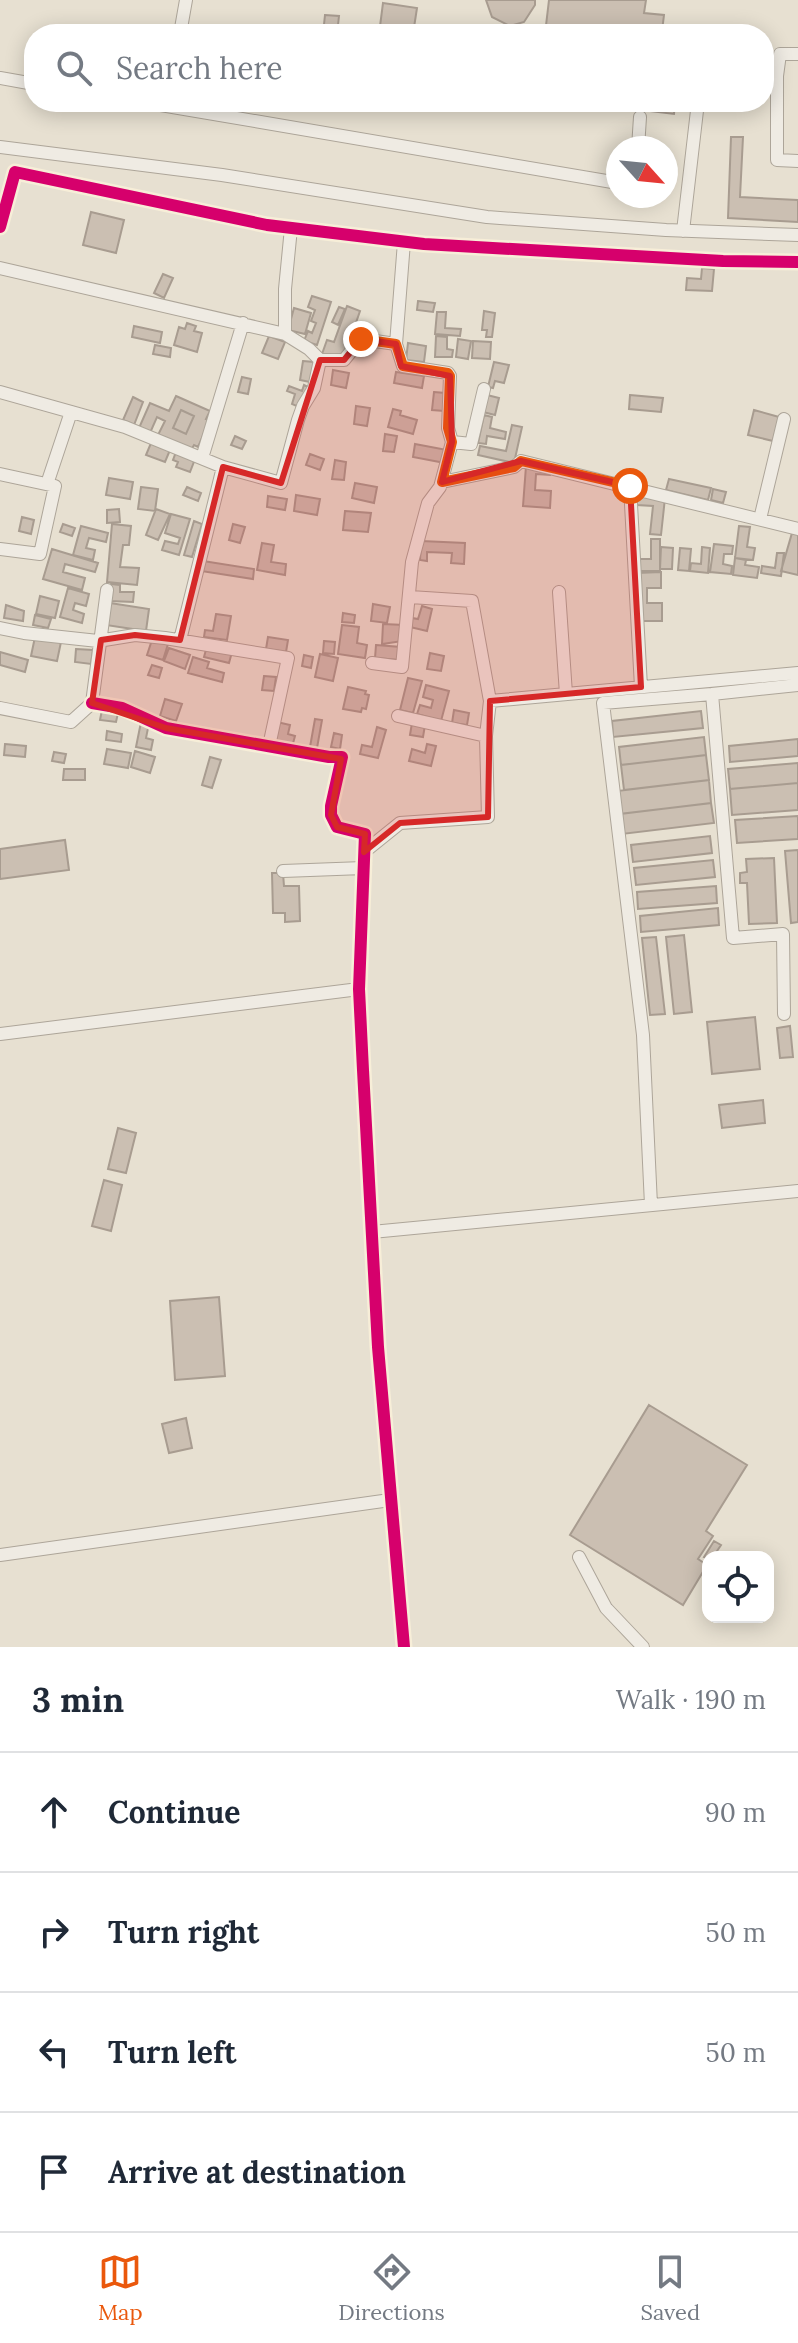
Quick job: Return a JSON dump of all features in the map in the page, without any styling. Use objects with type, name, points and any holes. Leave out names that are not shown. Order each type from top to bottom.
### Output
[{"type":"street","points":[[182,24],[186,0]]},
{"type":"street","points":[[798,54],[780,54],[776,118],[777,160],[798,161]]},
{"type":"street","points":[[0,78],[24,82]]},
{"type":"street","points":[[214,112],[606,181]]},
{"type":"street","points":[[683,231],[697,112]]},
{"type":"street","points":[[639,136],[640,117]]},
{"type":"street","points":[[0,147],[222,175],[487,217],[683,231],[798,235]]},
{"type":"street","points":[[0,227],[15,172],[291,228],[404,242],[707,260],[798,262]]},
{"type":"street","points":[[285,334],[285,289],[291,228]]},
{"type":"street","points":[[372,663],[402,667],[412,562],[419,530],[428,503],[442,482],[452,442],[448,428],[450,376],[448,373],[403,366],[396,344],[404,242]]},
{"type":"street","points":[[0,268],[285,334],[320,360],[344,360],[361,339],[396,344]]},
{"type":"street","points":[[202,458],[243,323]]},
{"type":"street","points":[[0,392],[125,427],[223,467],[281,483],[298,420],[314,388],[320,360]]},
{"type":"street","points":[[452,442],[471,444],[484,389]]},
{"type":"street","points":[[47,484],[71,412]]},
{"type":"street","points":[[760,519],[784,419]]},
{"type":"street","points":[[442,482],[514,467],[521,461],[760,519],[797,525]]},
{"type":"street","points":[[180,640],[223,467]]},
{"type":"street","points":[[0,474],[55,486],[40,554],[0,549]]},
{"type":"street","points":[[630,486],[641,687]]},
{"type":"street","points":[[0,708],[71,722],[92,703],[107,590]]},
{"type":"street","points":[[559,592],[566,694]]},
{"type":"street","points":[[364,852],[400,823],[488,817],[486,736],[490,701],[472,601],[410,597]]},
{"type":"street","points":[[0,628],[101,640],[135,635],[288,658],[269,746]]},
{"type":"street","points":[[490,701],[798,673]]},
{"type":"street","points":[[651,1205],[643,1035],[603,703],[798,685]]},
{"type":"street","points":[[712,694],[733,938],[783,934],[784,1014]]},
{"type":"street","points":[[92,703],[122,708],[166,728],[342,757],[331,815],[337,827],[365,834],[359,989],[390,1500],[404,1647]]},
{"type":"street","points":[[398,716],[486,736]]},
{"type":"street","points":[[283,871],[363,868]]},
{"type":"street","points":[[0,1034],[359,989]]},
{"type":"street","points":[[372,1232],[798,1191]]},
{"type":"street","points":[[0,1555],[390,1500]]},
{"type":"street","points":[[579,1557],[606,1608],[643,1647]]},
{"type":"highlighted area","points":[[361,339],[396,344],[401,366],[450,376],[452,442],[442,482],[521,461],[630,486],[641,687],[490,701],[488,817],[400,823],[364,852],[365,834],[337,827],[331,815],[341,759],[166,728],[92,703],[101,640],[135,635],[180,640],[223,467],[281,483],[320,360],[344,360]]},
{"type":"building","points":[[486,0],[535,0],[524,22],[506,24],[492,17]]},
{"type":"building","points":[[549,0],[646,0],[644,13],[664,15],[663,24],[546,24]]},
{"type":"building","points":[[383,3],[417,8],[415,24],[380,24]]},
{"type":"building","points":[[325,15],[339,16],[338,24],[324,24]]},
{"type":"building","points":[[731,137],[743,137],[740,197],[798,200],[798,222],[728,218]]},
{"type":"building","points":[[91,212],[124,220],[116,253],[83,245]]},
{"type":"building","points":[[702,268],[714,269],[712,291],[686,290],[687,278],[701,279]]},
{"type":"building","points":[[163,274],[173,278],[164,298],[154,293]]},
{"type":"building","points":[[312,296],[331,302],[317,345],[304,341],[316,323],[311,321],[315,310],[308,307]]},
{"type":"building","points":[[418,301],[435,303],[433,312],[417,310]]},
{"type":"building","points":[[347,306],[360,311],[343,360],[322,354],[327,340],[334,342]]},
{"type":"building","points":[[339,307],[345,309],[338,325],[332,322]]},
{"type":"building","points":[[294,308],[311,313],[305,334],[288,330]]},
{"type":"building","points":[[484,311],[495,313],[492,337],[486,337],[487,330],[482,330]]},
{"type":"building","points":[[437,312],[446,312],[445,328],[461,329],[460,336],[435,334]]},
{"type":"building","points":[[187,323],[196,326],[194,331],[202,333],[197,352],[174,345],[179,327],[185,329]]},
{"type":"building","points":[[134,326],[162,332],[160,343],[132,337]]},
{"type":"building","points":[[269,336],[285,342],[278,359],[262,353]]},
{"type":"building","points":[[436,336],[447,337],[447,349],[453,350],[452,357],[435,357]]},
{"type":"building","points":[[458,339],[471,341],[468,359],[456,357]]},
{"type":"building","points":[[473,341],[491,342],[490,359],[472,358]]},
{"type":"building","points":[[408,343],[426,346],[424,362],[406,360]]},
{"type":"building","points":[[155,345],[171,348],[170,357],[153,354]]},
{"type":"building","points":[[303,361],[314,362],[310,382],[300,380]]},
{"type":"building","points":[[494,362],[509,365],[504,383],[495,381],[493,388],[488,387]]},
{"type":"building","points":[[333,370],[349,373],[346,388],[331,385]]},
{"type":"building","points":[[396,372],[424,376],[422,388],[394,383]]},
{"type":"building","points":[[242,377],[251,379],[248,394],[238,392]]},
{"type":"building","points":[[304,385],[308,387],[301,408],[292,404],[295,394],[287,391],[289,386],[302,391]]},
{"type":"building","points":[[434,392],[445,393],[444,411],[432,410]]},
{"type":"building","points":[[487,395],[499,398],[495,415],[483,412]]},
{"type":"building","points":[[630,395],[663,398],[661,412],[629,409]]},
{"type":"building","points":[[176,396],[210,411],[206,419],[210,420],[198,447],[194,445],[190,452],[157,437],[165,421],[157,417],[150,433],[139,428],[150,403],[169,411]],"holes":[[[181,410],[194,416],[186,434],[173,428]]]},
{"type":"building","points":[[133,397],[143,402],[134,425],[123,420]]},
{"type":"building","points":[[356,406],[370,408],[367,426],[354,424]]},
{"type":"building","points":[[393,409],[401,411],[400,415],[417,420],[413,434],[388,427]]},
{"type":"building","points":[[181,410],[194,416],[186,434],[173,428]]},
{"type":"building","points":[[754,410],[779,417],[773,441],[748,435]]},
{"type":"building","points":[[484,415],[492,417],[490,428],[506,432],[505,439],[487,436],[486,444],[478,443]]},
{"type":"building","points":[[512,425],[522,427],[514,463],[478,455],[480,446],[506,451]]},
{"type":"building","points":[[385,434],[397,436],[394,452],[383,451]]},
{"type":"building","points":[[235,436],[246,441],[242,449],[231,445]]},
{"type":"building","points":[[151,443],[170,450],[165,462],[146,455]]},
{"type":"building","points":[[415,444],[447,450],[445,463],[413,457]]},
{"type":"building","points":[[176,452],[195,459],[190,472],[176,467],[178,462],[173,460]]},
{"type":"building","points":[[310,454],[324,459],[320,470],[306,465]]},
{"type":"building","points":[[335,460],[346,462],[344,480],[332,479]]},
{"type":"building","points":[[526,466],[551,468],[550,475],[536,474],[535,490],[551,491],[550,508],[523,506]]},
{"type":"building","points":[[109,478],[133,482],[130,499],[106,495]]},
{"type":"building","points":[[669,479],[711,488],[708,500],[666,490]]},
{"type":"building","points":[[355,483],[377,487],[374,503],[352,498]]},
{"type":"building","points":[[141,487],[158,489],[155,511],[138,509]]},
{"type":"building","points":[[187,487],[201,493],[198,501],[183,495]]},
{"type":"building","points":[[713,489],[726,492],[723,503],[711,500]]},
{"type":"building","points":[[296,495],[320,499],[317,515],[294,511]]},
{"type":"building","points":[[637,495],[665,498],[661,535],[650,534],[653,506],[637,505]]},
{"type":"building","points":[[268,496],[287,499],[285,510],[267,507]]},
{"type":"building","points":[[119,509],[120,522],[107,523],[107,510]]},
{"type":"building","points":[[156,509],[170,514],[158,540],[146,535]]},
{"type":"building","points":[[345,511],[371,513],[368,532],[343,530]]},
{"type":"building","points":[[171,514],[190,519],[179,555],[162,550],[165,541],[178,544],[180,538],[165,533]]},
{"type":"building","points":[[22,517],[34,520],[31,534],[19,531]]},
{"type":"building","points":[[194,521],[202,524],[192,557],[184,555]]},
{"type":"building","points":[[63,524],[75,528],[72,536],[60,532]]},
{"type":"building","points":[[112,524],[131,526],[129,545],[123,545],[120,567],[139,568],[137,585],[107,582]]},
{"type":"building","points":[[233,524],[245,527],[240,543],[229,540]]},
{"type":"building","points":[[81,526],[108,533],[106,542],[89,538],[86,548],[95,550],[93,560],[73,555]]},
{"type":"building","points":[[739,526],[750,527],[747,547],[755,548],[753,560],[735,558]]},
{"type":"building","points":[[792,533],[798,534],[798,575],[781,571]]},
{"type":"building","points":[[651,539],[660,539],[660,571],[634,571],[634,559],[651,559]]},
{"type":"building","points":[[421,541],[465,543],[464,564],[451,563],[452,553],[427,552],[427,561],[420,560]]},
{"type":"building","points":[[262,543],[274,545],[271,562],[286,564],[285,575],[257,570]]},
{"type":"building","points":[[714,544],[733,546],[732,554],[724,554],[723,564],[732,566],[731,574],[710,572]]},
{"type":"building","points":[[661,547],[673,548],[672,569],[660,569]]},
{"type":"building","points":[[702,547],[710,548],[708,573],[690,571],[691,563],[701,564]]},
{"type":"building","points":[[680,548],[691,549],[689,571],[678,570]]},
{"type":"building","points":[[52,549],[98,563],[95,572],[65,564],[63,572],[85,578],[82,590],[43,579]]},
{"type":"building","points":[[777,553],[784,553],[781,576],[761,573],[762,566],[775,568]]},
{"type":"building","points":[[735,558],[746,560],[745,565],[759,567],[757,578],[733,575]]},
{"type":"building","points":[[203,561],[254,569],[253,579],[201,571]]},
{"type":"building","points":[[661,572],[661,588],[647,588],[647,603],[662,603],[662,621],[637,621],[637,573]]},
{"type":"building","points":[[111,584],[120,585],[120,592],[134,592],[133,602],[110,601]]},
{"type":"building","points":[[68,588],[89,594],[86,606],[75,603],[73,610],[84,614],[82,623],[60,617]]},
{"type":"building","points":[[40,596],[59,601],[55,618],[36,614]]},
{"type":"building","points":[[110,603],[149,609],[146,631],[106,625]]},
{"type":"building","points":[[373,604],[390,607],[387,623],[371,621]]},
{"type":"building","points":[[6,605],[24,611],[23,621],[4,618]]},
{"type":"building","points":[[422,606],[432,609],[427,631],[410,627],[412,618],[418,619]]},
{"type":"building","points":[[343,613],[355,615],[354,623],[342,622]]},
{"type":"building","points":[[216,614],[231,616],[227,640],[204,637],[205,630],[213,631]]},
{"type":"building","points":[[35,615],[51,619],[48,628],[33,625]]},
{"type":"building","points":[[383,624],[404,625],[403,641],[382,644]]},
{"type":"building","points":[[342,625],[359,627],[357,643],[367,645],[365,658],[338,654]]},
{"type":"building","points":[[35,637],[61,642],[57,661],[31,656]]},
{"type":"building","points":[[268,637],[288,640],[286,652],[266,649]]},
{"type":"building","points":[[152,640],[168,644],[163,660],[147,655]]},
{"type":"building","points":[[324,641],[335,642],[334,654],[323,653]]},
{"type":"building","points":[[376,645],[401,647],[400,660],[375,658]]},
{"type":"building","points":[[207,646],[232,652],[229,663],[204,657]]},
{"type":"building","points":[[169,648],[190,655],[185,669],[164,661]]},
{"type":"building","points":[[76,649],[93,650],[91,664],[75,662]]},
{"type":"building","points":[[0,652],[28,660],[25,672],[0,665]]},
{"type":"building","points":[[430,653],[444,656],[441,671],[427,669]]},
{"type":"building","points":[[320,654],[338,658],[333,681],[315,677]]},
{"type":"building","points":[[304,655],[313,657],[311,668],[302,666]]},
{"type":"building","points":[[193,657],[209,662],[207,668],[224,673],[222,682],[188,673]]},
{"type":"building","points":[[152,665],[162,668],[159,678],[148,675]]},
{"type":"building","points":[[264,676],[276,677],[274,691],[262,690]]},
{"type":"building","points":[[408,678],[422,681],[413,713],[400,710]]},
{"type":"building","points":[[426,685],[449,691],[441,721],[417,714],[420,705],[431,708],[433,700],[423,697]]},
{"type":"building","points":[[348,687],[366,691],[365,694],[369,695],[366,709],[362,708],[361,712],[343,709]]},
{"type":"building","points":[[165,699],[182,704],[176,721],[160,716]]},
{"type":"building","points":[[102,710],[118,713],[116,722],[100,720]]},
{"type":"building","points":[[454,710],[469,713],[467,725],[452,723]]},
{"type":"building","points":[[701,711],[703,728],[613,737],[612,721]]},
{"type":"building","points":[[315,719],[322,720],[317,748],[310,747]]},
{"type":"building","points":[[141,722],[149,723],[146,738],[153,740],[151,750],[136,747]]},
{"type":"building","points":[[277,722],[290,725],[288,734],[295,736],[292,747],[272,743]]},
{"type":"building","points":[[412,723],[425,725],[423,737],[410,735]]},
{"type":"building","points":[[377,727],[386,730],[378,758],[360,754],[362,745],[372,747]]},
{"type":"building","points":[[107,731],[122,734],[121,742],[106,740]]},
{"type":"building","points":[[334,733],[342,735],[340,749],[331,747]]},
{"type":"building","points":[[704,737],[706,755],[621,765],[619,747]]},
{"type":"building","points":[[798,739],[798,756],[730,762],[729,746]]},
{"type":"building","points":[[5,744],[26,746],[25,757],[4,755]]},
{"type":"building","points":[[427,744],[436,746],[431,766],[409,761],[412,749],[425,753]]},
{"type":"building","points":[[107,749],[131,753],[128,768],[104,764]]},
{"type":"building","points":[[135,751],[155,757],[150,773],[131,767]]},
{"type":"building","points":[[54,752],[66,754],[64,763],[52,761]]},
{"type":"building","points":[[706,755],[709,780],[624,790],[621,765]]},
{"type":"building","points":[[210,757],[221,760],[212,788],[202,785]]},
{"type":"building","points":[[798,763],[798,783],[730,789],[728,769]]},
{"type":"building","points":[[64,769],[85,769],[85,780],[63,780]]},
{"type":"building","points":[[709,780],[711,803],[620,814],[617,791]]},
{"type":"building","points":[[798,783],[798,810],[732,815],[730,789]]},
{"type":"building","points":[[711,803],[714,823],[622,834],[620,814]]},
{"type":"building","points":[[798,816],[798,839],[737,843],[735,820]]},
{"type":"building","points":[[710,836],[712,853],[633,862],[631,845]]},
{"type":"building","points":[[65,840],[69,870],[0,879],[0,849]]},
{"type":"building","points":[[798,850],[798,922],[791,923],[785,851]]},
{"type":"building","points":[[774,858],[777,923],[749,924],[747,883],[740,883],[740,873],[747,872],[746,859]]},
{"type":"building","points":[[713,860],[715,877],[636,885],[634,868]]},
{"type":"building","points":[[272,873],[283,873],[284,886],[299,886],[300,921],[285,922],[285,913],[273,913]]},
{"type":"building","points":[[716,886],[717,903],[638,909],[637,892]]},
{"type":"building","points":[[718,908],[719,925],[641,932],[640,916]]},
{"type":"building","points":[[684,935],[692,1012],[674,1014],[666,937]]},
{"type":"building","points":[[656,937],[665,1014],[650,1015],[642,938]]},
{"type":"building","points":[[755,1017],[760,1069],[712,1074],[707,1022]]},
{"type":"building","points":[[790,1026],[793,1057],[780,1058],[777,1028]]},
{"type":"building","points":[[763,1100],[765,1123],[722,1128],[719,1105]]},
{"type":"building","points":[[118,1128],[136,1133],[126,1173],[108,1169]]},
{"type":"building","points":[[104,1180],[122,1185],[111,1231],[92,1226]]},
{"type":"building","points":[[219,1297],[225,1376],[175,1380],[170,1301]]},
{"type":"building","points":[[649,1405],[747,1465],[706,1531],[713,1536],[698,1559],[702,1562],[702,1573],[683,1605],[570,1535]]},
{"type":"building","points":[[186,1418],[192,1448],[169,1453],[162,1424]]},
{"type":"building","points":[[714,1541],[721,1545],[717,1551],[708,1551]]},
{"type":"cycle path","points":[[0,227],[15,172],[267,225],[424,244],[723,261],[798,262]]},
{"type":"cycle path","points":[[92,703],[122,708],[166,728],[342,757],[331,815],[337,827],[365,834],[359,989],[378,1347],[404,1647]]},
{"type":"route","points":[[361,339],[396,344],[403,366],[448,373],[450,376],[448,428],[452,442],[442,482],[514,467],[521,461],[630,486]]}]
